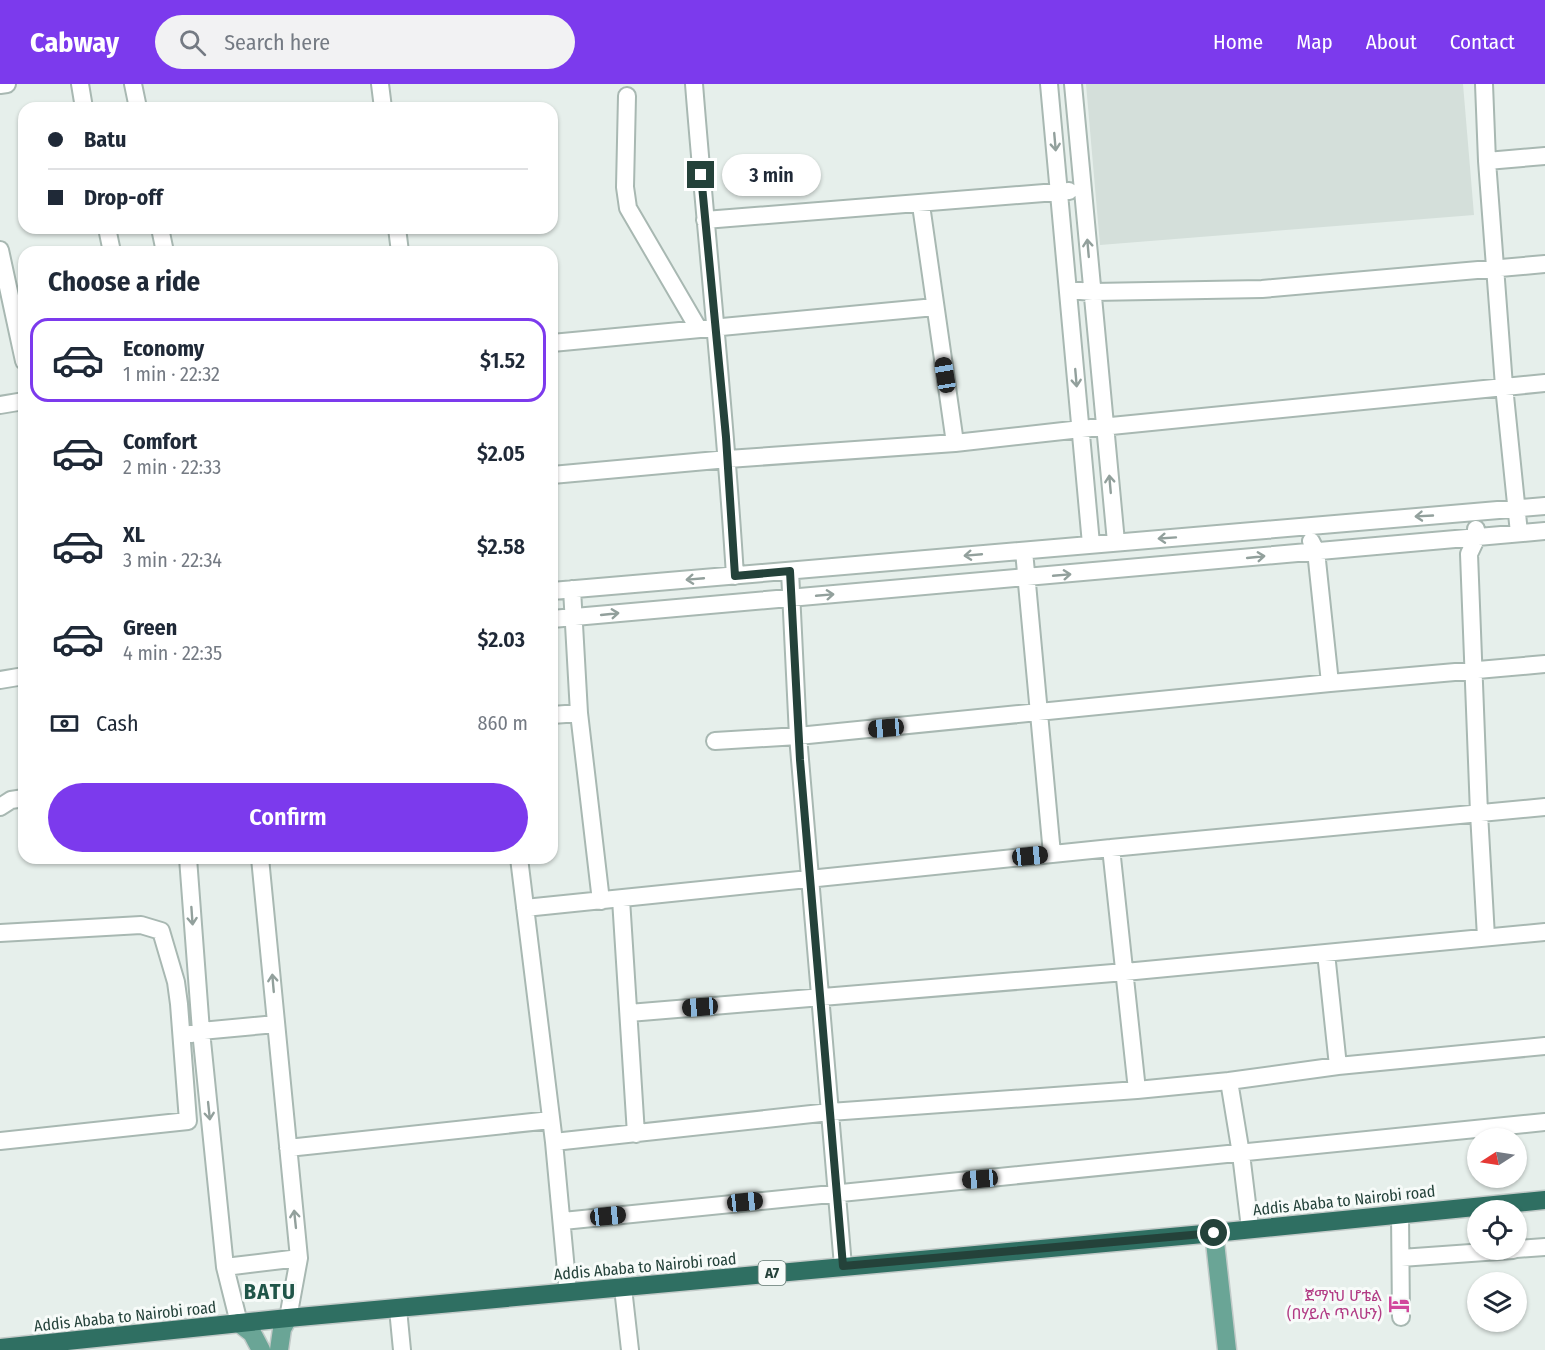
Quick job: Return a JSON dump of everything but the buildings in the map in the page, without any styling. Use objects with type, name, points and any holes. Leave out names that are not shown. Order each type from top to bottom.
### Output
[{"type":"highway","name":"Addis Ababa to Nairobi road","points":[[0,1348],[288,1318],[1214,1233],[1545,1200]]},
{"type":"main road","points":[[1214,1233],[1227,1350]]},
{"type":"main road","points":[[279,1350],[282,1329],[288,1318]]},
{"type":"main road","points":[[239,1323],[252,1333],[261,1350]]},
{"type":"street","points":[[0,85],[7,84]]},
{"type":"street","points":[[80,84],[83,102]]},
{"type":"street","points":[[133,84],[137,102]]},
{"type":"street","points":[[380,84],[382,102]]},
{"type":"street","points":[[694,84],[705,220],[717,327],[735,576]]},
{"type":"street","points":[[1049,84],[1091,544]]},
{"type":"street","points":[[1073,84],[1116,542]]},
{"type":"street","points":[[1484,84],[1487,161],[1504,386],[1519,533]]},
{"type":"street","points":[[627,96],[625,187],[628,208],[698,328]]},
{"type":"street","points":[[1487,161],[1545,156]]},
{"type":"street","points":[[705,220],[921,205],[1083,190]]},
{"type":"street","points":[[921,205],[955,443]]},
{"type":"street","points":[[0,250],[18,333]]},
{"type":"street","points":[[1068,290],[1262,289],[1545,264]]},
{"type":"street","points":[[558,342],[935,307]]},
{"type":"street","points":[[1073,346],[1097,343]]},
{"type":"street","points":[[558,474],[728,459],[955,443],[1545,383]]},
{"type":"street","points":[[0,405],[18,402]]},
{"type":"street","points":[[558,590],[1545,506]]},
{"type":"street","points":[[1475,513],[1477,537],[1469,554],[1472,671],[1486,937]]},
{"type":"street","points":[[1454,514],[1457,538],[1469,554]]},
{"type":"street","points":[[1393,518],[1395,543]]},
{"type":"street","points":[[1305,527],[1316,551],[1330,683]]},
{"type":"street","points":[[558,618],[1545,531]]},
{"type":"street","points":[[1196,536],[1198,562]]},
{"type":"street","points":[[1024,551],[1052,854]]},
{"type":"street","points":[[901,561],[903,588]]},
{"type":"street","points":[[790,571],[798,736],[843,1266]]},
{"type":"street","points":[[760,574],[762,600]]},
{"type":"street","points":[[651,583],[653,609]]},
{"type":"street","points":[[572,589],[579,712],[601,901]]},
{"type":"street","points":[[715,741],[798,736],[1545,664]]},
{"type":"street","points":[[0,680],[18,677]]},
{"type":"street","points":[[558,714],[579,712]]},
{"type":"street","points":[[0,807],[11,800],[18,799]]},
{"type":"street","points":[[525,908],[1111,848],[1545,807]]},
{"type":"street","points":[[1111,848],[1137,1090]]},
{"type":"street","points":[[188,864],[201,1030],[225,1267],[239,1323]]},
{"type":"street","points":[[261,864],[299,1258],[288,1318]]},
{"type":"street","points":[[520,864],[554,1142],[568,1292]]},
{"type":"street","points":[[621,899],[636,1134]]},
{"type":"street","points":[[0,933],[141,925],[160,931],[176,982],[188,1121],[0,1141]]},
{"type":"street","points":[[629,1013],[1125,972],[1545,932]]},
{"type":"street","points":[[1326,953],[1338,1066]]},
{"type":"street","points":[[182,1037],[201,1030],[276,1024]]},
{"type":"street","points":[[554,1142],[830,1112],[1137,1090],[1229,1081],[1338,1066],[1545,1046]]},
{"type":"street","points":[[1229,1081],[1250,1228]]},
{"type":"street","points":[[288,1148],[551,1120]]},
{"type":"street","points":[[562,1221],[1545,1122]]},
{"type":"street","points":[[1400,1214],[1401,1317]]},
{"type":"street","points":[[1527,1248],[1545,1247]]},
{"type":"street","points":[[1401,1258],[1467,1253]]},
{"type":"street","points":[[225,1267],[299,1258]]},
{"type":"street","points":[[623,1288],[630,1350]]},
{"type":"street","points":[[398,1309],[402,1350]]},
{"type":"shaded area","points":[[1086,84],[1463,84],[1474,215],[1100,245]]},
{"type":"place","name":"ጀማነህ ሆቴል (በሃይሉ ጥላሁን)","points":[[1399,1304]]},
{"type":"district","name":"BATU","points":[[270,1291]]},
{"type":"route","points":[[701,175],[717,327],[735,576],[790,571],[798,736],[843,1266],[1214,1233]]}]
